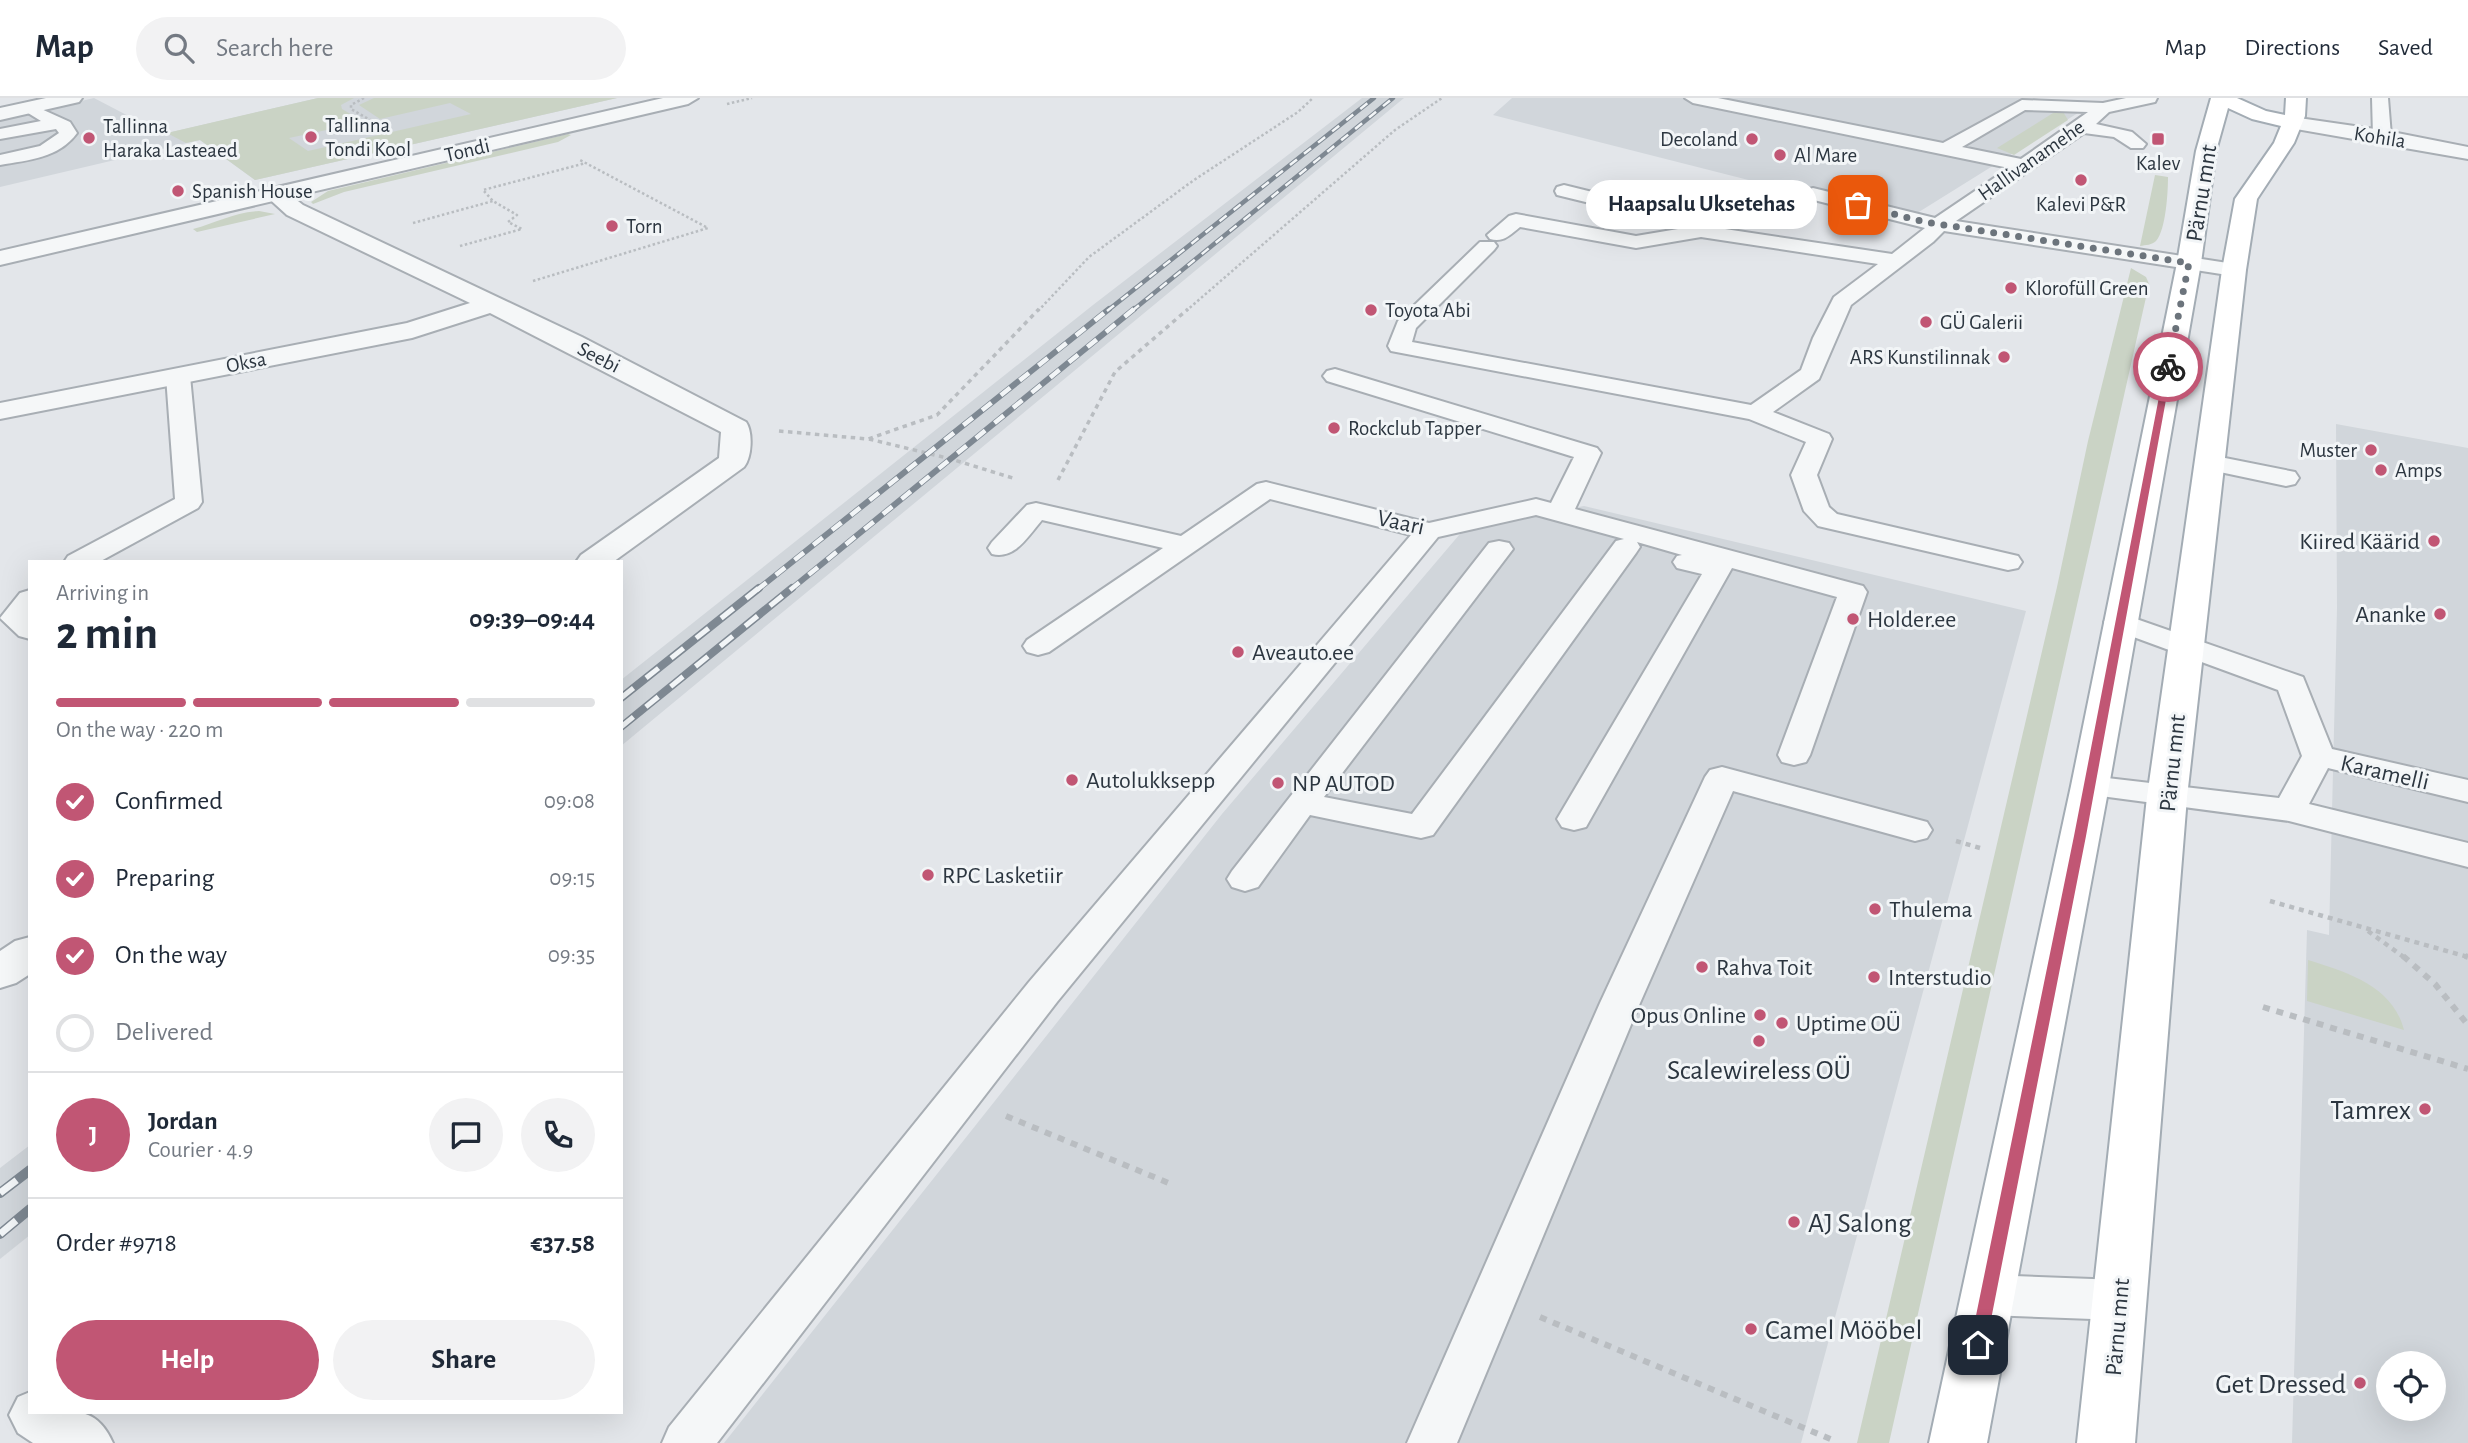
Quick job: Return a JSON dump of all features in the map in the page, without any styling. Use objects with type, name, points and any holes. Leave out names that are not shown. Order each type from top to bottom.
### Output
[{"type":"main road","name":"Pärnu mnt","points":[[1958,1443],[2090,786],[2189,263],[2206,151],[2221,98]]},
{"type":"main road","points":[[2221,98],[2259,116],[2292,123]]},
{"type":"main road","name":"Pärnu mnt","points":[[2106,1443],[2167,797],[2184,646],[2234,270],[2245,200],[2284,143],[2292,123],[2296,98]]},
{"type":"street","points":[[0,114],[72,98]]},
{"type":"street","name":"Tondi","points":[[0,258],[688,98]]},
{"type":"street","name":"Kohila","points":[[2292,123],[2382,136],[2468,153]]},
{"type":"street","name":"Seebi","points":[[276,195],[295,211],[573,343],[736,428]]},
{"type":"street","name":"Oksa","points":[[0,411],[412,330],[490,305]]},
{"type":"street","points":[[595,560],[734,461],[736,428]]},
{"type":"street","points":[[0,972],[28,953]]},
{"type":"lane","points":[[1692,98],[2023,165]]},
{"type":"lane","name":"Hallivanamehe","points":[[1755,412],[1811,374],[1824,338],[1842,302],[1922,241],[1940,223],[2080,127],[2103,103],[2149,98]]},
{"type":"lane","points":[[2380,98],[2382,136]]},
{"type":"lane","points":[[1946,149],[2022,105],[2103,103]]},
{"type":"lane","points":[[0,160],[58,144],[68,133],[68,128],[28,108]]},
{"type":"lane","points":[[0,134],[58,123]]},
{"type":"lane","points":[[2080,127],[2124,135],[2135,140],[2137,144]]},
{"type":"lane","points":[[1564,191],[1658,214],[1701,231],[1897,261]]},
{"type":"lane","points":[[1813,194],[1940,223],[2234,270]]},
{"type":"lane","points":[[1701,231],[1636,242],[1516,220],[1492,240],[1406,326],[1399,346],[1755,412],[1820,439],[1804,475],[1817,511],[1828,520],[2008,562]]},
{"type":"lane","points":[[82,560],[189,502],[178,376]]},
{"type":"lane","points":[[1335,376],[1588,453],[1548,511],[1853,592],[1794,755]]},
{"type":"lane","points":[[2210,463],[2286,478]]},
{"type":"lane","name":"Vaari","points":[[1186,545],[1266,490],[1429,531],[1497,517],[1548,511]]},
{"type":"lane","points":[[1002,548],[1044,500],[1186,545]]},
{"type":"lane","points":[[1497,517],[1719,570],[1574,819]]},
{"type":"lane","points":[[687,1443],[1060,972],[1429,531]]},
{"type":"lane","points":[[1038,646],[1186,545]]},
{"type":"lane","points":[[1301,803],[1421,827],[1626,547]]},
{"type":"lane","points":[[1245,878],[1499,549]]},
{"type":"lane","points":[[28,601],[14,617],[28,628]]},
{"type":"lane","points":[[2119,622],[2291,684],[2318,756]]},
{"type":"lane","name":"Karamelli","points":[[2288,810],[2318,756],[2468,791]]},
{"type":"lane","points":[[1432,1443],[1620,1003],[1722,776],[1915,830]]},
{"type":"lane","points":[[2090,786],[2288,810],[2468,855]]},
{"type":"lane","points":[[1987,1295],[2119,1300]]},
{"type":"path","points":[[364,98],[351,105],[351,109],[390,132]]},
{"type":"path","points":[[868,439],[937,415],[1089,257],[1194,180],[1298,112],[1313,98]]},
{"type":"path","points":[[736,428],[868,439],[951,459],[1044,500],[1066,469],[1115,372],[1395,130],[1442,98]]},
{"type":"path","points":[[532,281],[708,228],[574,157]]},
{"type":"path","points":[[402,263],[522,229],[508,222],[517,215],[494,201],[483,190],[586,163]]},
{"type":"path","points":[[404,225],[494,201]]},
{"type":"path","points":[[2270,901],[2468,957]]},
{"type":"path","points":[[2363,928],[2429,975],[2454,1000],[2468,1025]]},
{"type":"path","points":[[2263,1007],[2468,1069]]},
{"type":"path","points":[[960,1097],[1171,1184]]},
{"type":"path","points":[[1494,1297],[1835,1441]]},
{"type":"shaded area","name":"Tallinna Tondi Kool","points":[[94,98],[163,134],[318,98],[617,98],[255,180],[200,140],[0,187],[0,120]]},
{"type":"shaded area","points":[[1362,98],[1404,98],[623,744],[623,678],[1093,305]]},
{"type":"shaded area","points":[[1512,98],[2034,98],[2086,108],[1906,220],[1493,115]]},
{"type":"shaded area","points":[[2336,424],[2468,448],[2468,1443],[2292,1443],[2307,930],[2329,935],[2337,608]]},
{"type":"shaded area","points":[[1584,506],[2026,611],[1801,1443],[724,1443],[1222,814],[1465,528]]},
{"type":"shaded area","points":[[28,1147],[28,1237],[0,1259],[0,1168]]},
{"type":"green space","name":"Tallinna Tondi Kool","points":[[318,98],[354,98],[341,105],[342,109],[364,122],[289,138],[308,151],[471,114],[450,103],[380,119],[359,105],[374,98],[617,98],[255,180],[200,140],[186,143],[167,133]]},
{"type":"green space","points":[[2062,110],[2068,120],[2014,155],[1997,148],[2053,113]]},
{"type":"green space","points":[[571,135],[558,142],[344,192],[313,204],[311,202],[328,191]]},
{"type":"green space","points":[[2155,175],[2168,177],[2164,220],[2156,241],[2140,246]]},
{"type":"green space","points":[[259,211],[275,214],[197,232],[193,229],[233,216]]},
{"type":"green space","points":[[2131,268],[2146,277],[2149,284],[1889,1443],[1857,1443],[2057,587],[2088,441]]},
{"type":"green space","points":[[2308,960],[2353,976],[2379,992],[2390,1002],[2404,1030],[2307,1001]]},
{"type":"railway","points":[[1107,311],[1374,98]]},
{"type":"railway","points":[[1132,311],[1393,98]]},
{"type":"railway","points":[[757,590],[1109,309]]},
{"type":"railway","points":[[790,590],[1134,309]]},
{"type":"railway","points":[[623,696],[759,588]]},
{"type":"railway","points":[[623,725],[792,588]]},
{"type":"railway","points":[[0,1193],[28,1172]]},
{"type":"railway","points":[[0,1234],[28,1211]]},
{"type":"way so far","points":[[1858,205],[1925,222],[2189,263],[2168,367]]},
{"type":"place","name":"Tallinna Tondi Kool","points":[[311,137]]},
{"type":"place","name":"Tallinna Haraka Lasteaed","points":[[89,138]]},
{"type":"place","name":"Decoland","points":[[1752,139]]},
{"type":"place","name":"Kalev","points":[[2158,139]]},
{"type":"place","name":"Al Mare","points":[[1780,155]]},
{"type":"place","name":"Kalevi P&R","points":[[2081,180]]},
{"type":"place","name":"Spanish House","points":[[178,191]]},
{"type":"place","name":"Haapsalu Uksetehas","points":[[1858,205]]},
{"type":"place","name":"Torn","points":[[612,226]]},
{"type":"place","name":"Klorofüll Green","points":[[2011,288]]},
{"type":"place","name":"Toyota Abi","points":[[1371,310]]},
{"type":"place","name":"GÜ Galerii","points":[[1926,322]]},
{"type":"place","name":"ARS Kunstilinnak","points":[[2004,357]]},
{"type":"place","name":"Rockclub Tapper","points":[[1334,428]]},
{"type":"place","name":"Muster","points":[[2371,450]]},
{"type":"place","name":"Amps","points":[[2381,470]]},
{"type":"place","name":"Kiired Käärid","points":[[2434,541]]},
{"type":"place","name":"Ananke","points":[[2440,614]]},
{"type":"place","name":"Holder.ee","points":[[1853,619]]},
{"type":"place","name":"Aveauto.ee","points":[[1238,652]]},
{"type":"place","name":"Autolukksepp","points":[[1072,780]]},
{"type":"place","name":"NP AUTOD","points":[[1278,783]]},
{"type":"place","name":"RPC Lasketiir","points":[[928,875]]},
{"type":"place","name":"Thulema","points":[[1875,909]]},
{"type":"place","name":"Rahva Toit","points":[[1702,967]]},
{"type":"place","name":"Interstudio","points":[[1874,977]]},
{"type":"place","name":"Opus Online","points":[[1760,1015]]},
{"type":"place","name":"Uptime OÜ","points":[[1782,1023]]},
{"type":"place","name":"Scalewireless OÜ","points":[[1759,1041]]},
{"type":"place","name":"Tamrex","points":[[2425,1109]]},
{"type":"place","name":"AJ Salong","points":[[1794,1222]]},
{"type":"place","name":"Camel Mööbel","points":[[1751,1329]]},
{"type":"place","name":"Get Dressed","points":[[2360,1383]]},
{"type":"route","points":[[1978,1345],[2090,786],[2168,367]]}]
